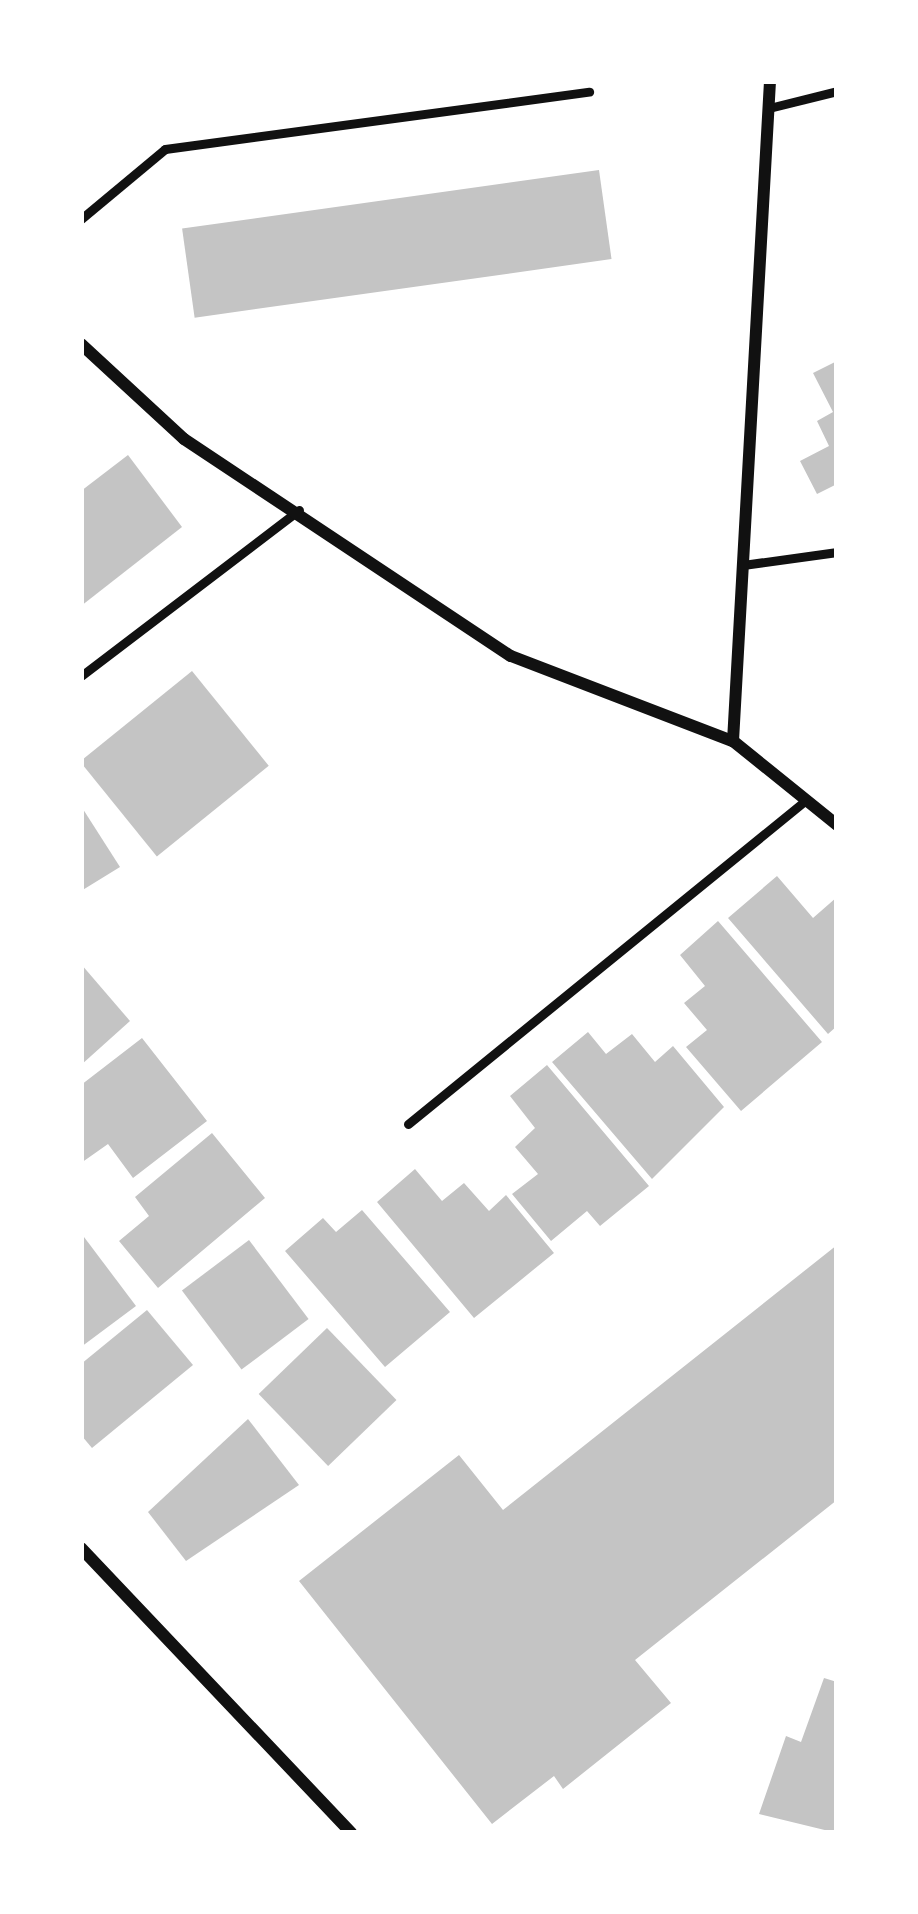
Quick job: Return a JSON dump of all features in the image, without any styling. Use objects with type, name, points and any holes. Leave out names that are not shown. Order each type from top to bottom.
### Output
[{"type":"street","points":[[733,740],[770,81]]},
{"type":"street","points":[[81,344],[184,440],[299,510],[511,656],[733,740],[837,825]]},
{"type":"street","points":[[81,1548],[351,1833]]},
{"type":"lane","points":[[770,108],[837,91]]},
{"type":"lane","points":[[81,219],[165,149],[589,92]]},
{"type":"lane","points":[[81,676],[299,510]]},
{"type":"lane","points":[[743,565],[837,552]]},
{"type":"lane","points":[[408,1124],[806,800]]},
{"type":"building","points":[[599,170],[612,259],[195,318],[182,229]]},
{"type":"building","points":[[837,361],[837,484],[817,494],[800,461],[829,446],[817,421],[833,412],[813,373]]},
{"type":"building","points":[[128,455],[182,527],[81,606],[81,491]]},
{"type":"building","points":[[192,671],[269,766],[157,856],[81,761]]},
{"type":"building","points":[[81,806],[120,867],[81,891]]},
{"type":"building","points":[[777,876],[813,918],[837,897],[837,1026],[828,1034],[728,918]]},
{"type":"building","points":[[718,921],[822,1042],[741,1111],[686,1047],[707,1030],[684,1003],[705,986],[680,955]]},
{"type":"building","points":[[81,964],[130,1021],[81,1065]]},
{"type":"building","points":[[588,1032],[606,1054],[632,1034],[655,1062],[673,1046],[724,1107],[652,1179],[552,1062]]},
{"type":"building","points":[[142,1038],[207,1121],[133,1178],[108,1144],[81,1163],[81,1085]]},
{"type":"building","points":[[547,1065],[649,1186],[600,1226],[587,1211],[551,1241],[512,1194],[538,1174],[515,1147],[535,1128],[510,1096]]},
{"type":"building","points":[[212,1133],[265,1198],[158,1288],[119,1241],[149,1216],[135,1197]]},
{"type":"building","points":[[415,1169],[442,1201],[464,1183],[489,1211],[506,1195],[554,1253],[474,1318],[377,1202]]},
{"type":"building","points":[[362,1210],[450,1312],[385,1367],[285,1251],[323,1218],[336,1232]]},
{"type":"building","points":[[81,1233],[136,1306],[81,1347]]},
{"type":"building","points":[[249,1240],[309,1319],[241,1370],[182,1291]]},
{"type":"building","points":[[837,1245],[837,1500],[635,1660],[671,1703],[563,1789],[554,1776],[492,1824],[299,1581],[459,1455],[503,1510]]},
{"type":"building","points":[[147,1310],[193,1365],[92,1448],[81,1435],[81,1364]]},
{"type":"building","points":[[327,1328],[396,1400],[328,1466],[259,1394]]},
{"type":"building","points":[[248,1419],[299,1485],[186,1561],[148,1512]]},
{"type":"building","points":[[824,1678],[837,1682],[837,1833],[759,1814],[786,1736],[801,1742]]}]
